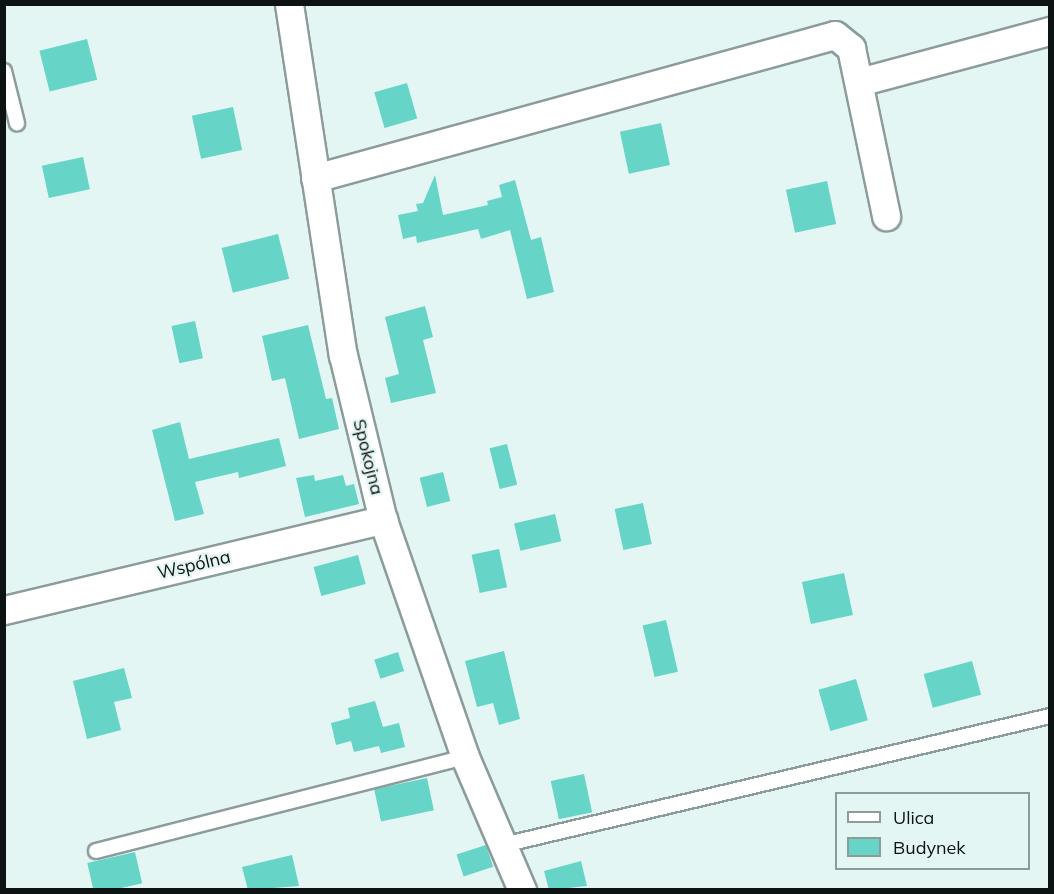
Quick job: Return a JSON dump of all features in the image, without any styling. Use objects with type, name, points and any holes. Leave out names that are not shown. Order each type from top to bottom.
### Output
[{"type":"street","name":"Spokojna","points":[[289,4],[343,355],[383,520],[465,758],[522,890]]},
{"type":"street","points":[[859,82],[1050,31]]},
{"type":"street","points":[[315,178],[835,35],[850,48],[886,216]]},
{"type":"street","name":"Wspólna","points":[[4,610],[383,520]]},
{"type":"lane","points":[[4,71],[17,123]]},
{"type":"lane","points":[[502,845],[1050,716]]},
{"type":"lane","points":[[96,851],[465,758]]},
{"type":"building","points":[[87,39],[97,80],[50,92],[39,51]]},
{"type":"building","points":[[407,83],[417,119],[385,128],[374,92]]},
{"type":"building","points":[[233,107],[242,150],[201,159],[192,116]]},
{"type":"building","points":[[661,123],[670,165],[629,174],[620,132]]},
{"type":"building","points":[[83,157],[90,189],[49,198],[42,166]]},
{"type":"building","points":[[435,175],[443,215],[488,205],[487,201],[502,197],[499,185],[515,180],[531,240],[541,237],[554,292],[527,299],[510,230],[481,239],[478,229],[417,243],[416,236],[403,239],[398,215],[418,211],[416,204],[423,203]]},
{"type":"building","points":[[827,181],[836,224],[795,233],[786,190]]},
{"type":"building","points":[[278,234],[289,279],[233,293],[222,248]]},
{"type":"building","points":[[425,306],[433,337],[423,340],[436,393],[391,403],[385,378],[399,374],[385,317]]},
{"type":"building","points":[[195,321],[203,358],[179,363],[172,326]]},
{"type":"building","points":[[308,325],[326,399],[332,398],[339,429],[299,439],[285,378],[272,381],[262,336]]},
{"type":"building","points":[[180,422],[189,459],[279,438],[286,466],[239,478],[238,472],[195,482],[204,514],[175,521],[152,430]]},
{"type":"building","points":[[507,444],[517,485],[500,489],[490,448]]},
{"type":"building","points":[[443,472],[450,501],[427,507],[420,478]]},
{"type":"building","points":[[314,475],[315,481],[343,475],[346,486],[354,484],[359,504],[305,517],[296,478]]},
{"type":"building","points":[[643,503],[652,544],[623,550],[615,509]]},
{"type":"building","points":[[555,514],[561,541],[520,551],[514,523]]},
{"type":"building","points":[[499,549],[507,587],[480,593],[472,555]]},
{"type":"building","points":[[358,555],[366,584],[321,596],[314,567]]},
{"type":"building","points":[[844,573],[853,615],[811,624],[802,582]]},
{"type":"building","points":[[666,620],[678,672],[655,677],[643,625]]},
{"type":"building","points":[[504,651],[520,719],[499,725],[493,703],[477,707],[465,661]]},
{"type":"building","points":[[398,652],[404,671],[380,679],[374,660]]},
{"type":"building","points":[[972,661],[981,695],[933,708],[924,674]]},
{"type":"building","points":[[124,668],[132,698],[114,702],[121,730],[87,739],[73,681]]},
{"type":"building","points":[[856,679],[868,720],[830,731],[819,690]]},
{"type":"building","points":[[375,701],[383,727],[399,723],[405,747],[381,753],[379,746],[354,752],[351,741],[336,745],[331,723],[350,718],[348,708]]},
{"type":"building","points":[[584,774],[592,812],[559,819],[551,781]]},
{"type":"building","points":[[427,778],[434,810],[381,822],[374,789]]},
{"type":"building","points":[[486,845],[493,867],[464,876],[457,855]]},
{"type":"building","points":[[135,852],[142,883],[113,890],[93,890],[87,863]]},
{"type":"building","points":[[292,855],[299,886],[248,890],[242,867]]},
{"type":"building","points":[[581,861],[587,886],[549,890],[544,871]]}]
